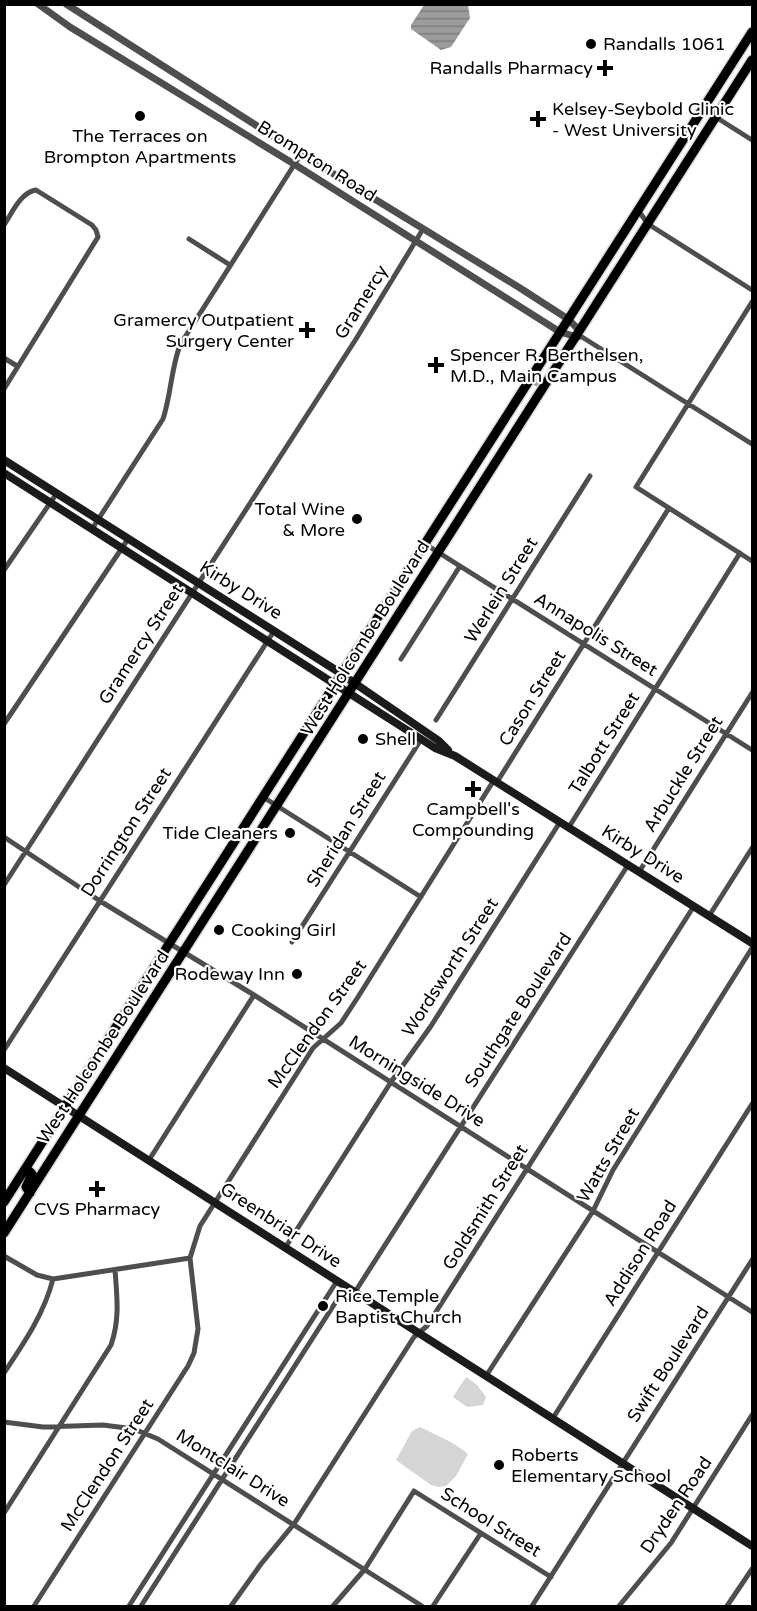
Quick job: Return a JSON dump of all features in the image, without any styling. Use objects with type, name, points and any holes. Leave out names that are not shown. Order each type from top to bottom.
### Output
[{"type":"main road","name":"West Holcombe Boulevard","points":[[4,1202],[753,32]]},
{"type":"main road","name":"West Holcombe Boulevard","points":[[4,1233],[438,553],[580,335],[753,60]]},
{"type":"main road","name":"Kirby Drive","points":[[4,460],[274,631],[339,679],[454,756],[753,943]]},
{"type":"main road","name":"Kirby Drive","points":[[4,473],[268,640],[339,679]]},
{"type":"main road","name":"Greenbriar Drive","points":[[4,1068],[753,1546]]},
{"type":"main road","points":[[26,1168],[32,1174],[26,1187],[30,1193]]},
{"type":"street","name":"Brompton Road","points":[[38,4],[70,27],[294,164],[560,332],[580,335]]},
{"type":"street","name":"Brompton Road","points":[[66,4],[301,154],[484,266],[568,320],[580,335],[753,444]]},
{"type":"street","points":[[174,90],[182,77]]},
{"type":"street","points":[[703,109],[753,140]]},
{"type":"street","points":[[92,529],[163,419],[168,405],[173,367],[180,345],[301,154]]},
{"type":"street","points":[[4,225],[24,196],[30,191],[39,191],[95,227],[98,237],[4,389]]},
{"type":"street","points":[[638,210],[648,224],[753,290]]},
{"type":"street","name":"Gramercy","points":[[324,390],[423,229]]},
{"type":"street","points":[[189,239],[230,266]]},
{"type":"street","points":[[475,279],[484,266]]},
{"type":"street","points":[[753,302],[636,487],[753,561]]},
{"type":"street","points":[[4,358],[17,366]]},
{"type":"street","name":"Gramercy Street","points":[[4,885],[324,390]]},
{"type":"street","name":"Werlein Street","points":[[436,720],[590,476]]},
{"type":"street","points":[[4,570],[57,493]]},
{"type":"street","name":"Cason Street","points":[[495,781],[669,508]]},
{"type":"street","points":[[4,724],[128,539]]},
{"type":"street","name":"Annapolis Street","points":[[425,544],[753,750]]},
{"type":"street","name":"Talbott Street","points":[[569,827],[740,553]]},
{"type":"street","points":[[401,659],[460,566]]},
{"type":"street","name":"Dorrington Street","points":[[4,1050],[274,631]]},
{"type":"street","name":"Arbuckle Street","points":[[639,872],[753,693]]},
{"type":"street","name":"Sheridan Street","points":[[292,942],[423,735]]},
{"type":"street","name":"McClendon Street","points":[[34,1606],[194,1353],[198,1329],[190,1258],[196,1235],[214,1202],[313,1048],[336,1027],[348,1012],[495,781]]},
{"type":"street","points":[[263,797],[421,897]]},
{"type":"street","name":"Wordsworth Street","points":[[285,1248],[391,1082],[431,1026],[560,822]]},
{"type":"street","name":"Morningside Drive","points":[[4,837],[100,901],[254,995],[753,1312]]},
{"type":"street","points":[[709,916],[753,848]]},
{"type":"street","name":"Southgate Boulevard","points":[[355,1292],[628,865]]},
{"type":"street","name":"Goldsmith Street","points":[[231,1606],[256,1570],[294,1524],[414,1337],[427,1326],[694,906]]},
{"type":"street","name":"Watts Street","points":[[486,1376],[593,1210],[613,1170],[753,948]]},
{"type":"street","points":[[149,1160],[254,995]]},
{"type":"street","name":"Addison Road","points":[[553,1418],[753,1104]]},
{"type":"street","points":[[4,1256],[38,1275],[53,1279],[190,1258]]},
{"type":"street","name":"Swift Boulevard","points":[[532,1606],[753,1260]]},
{"type":"street","points":[[4,1513],[111,1345],[117,1329],[119,1310],[115,1270]]},
{"type":"street","points":[[4,1373],[38,1321],[45,1307],[53,1279]]},
{"type":"street","points":[[129,1606],[337,1281]]},
{"type":"street","points":[[141,1606],[346,1286]]},
{"type":"street","name":"Dryden Road","points":[[619,1606],[656,1563],[753,1415]]},
{"type":"street","name":"Montclair Drive","points":[[4,1422],[30,1426],[103,1425],[145,1433],[168,1444],[422,1606]]},
{"type":"street","name":"School Street","points":[[365,1569],[414,1491],[551,1577]]},
{"type":"street","points":[[433,1606],[482,1533]]},
{"type":"street","points":[[333,1606],[365,1569]]},
{"type":"street","points":[[727,1606],[753,1569]]},
{"type":"shaded area","points":[[424,5],[468,5],[470,18],[451,47],[441,50],[411,29],[411,25]]},
{"type":"shaded area","points":[[466,1377],[477,1385],[486,1397],[483,1405],[467,1407],[453,1397]]},
{"type":"shaded area","points":[[420,1427],[451,1442],[468,1454],[456,1476],[446,1486],[431,1485],[396,1460],[412,1431]]},
{"type":"place","name":"Randalls 1061","points":[[591,44]]},
{"type":"place","name":"Randalls Pharmacy","points":[[605,68]]},
{"type":"place","name":"The Terraces on Brompton Apartments","points":[[140,116]]},
{"type":"place","name":"Kelsey-Seybold Clinic - West University","points":[[538,119]]},
{"type":"place","name":"Gramercy Outpatient Surgery Center","points":[[307,330]]},
{"type":"place","name":"Spencer R. Berthelsen, M.D., Main Campus","points":[[436,365]]},
{"type":"place","name":"Total Wine & More","points":[[357,519]]},
{"type":"place","name":"Shell","points":[[363,739]]},
{"type":"place","name":"Campbell's Compounding","points":[[473,789]]},
{"type":"place","name":"Tide Cleaners","points":[[290,833]]},
{"type":"place","name":"Cooking Girl","points":[[219,930]]},
{"type":"place","name":"Rodeway Inn","points":[[297,974]]},
{"type":"place","name":"CVS Pharmacy","points":[[97,1189]]},
{"type":"place","name":"Rice Temple Baptist Church","points":[[323,1306]]},
{"type":"place","name":"Roberts Elementary School","points":[[499,1465]]}]
